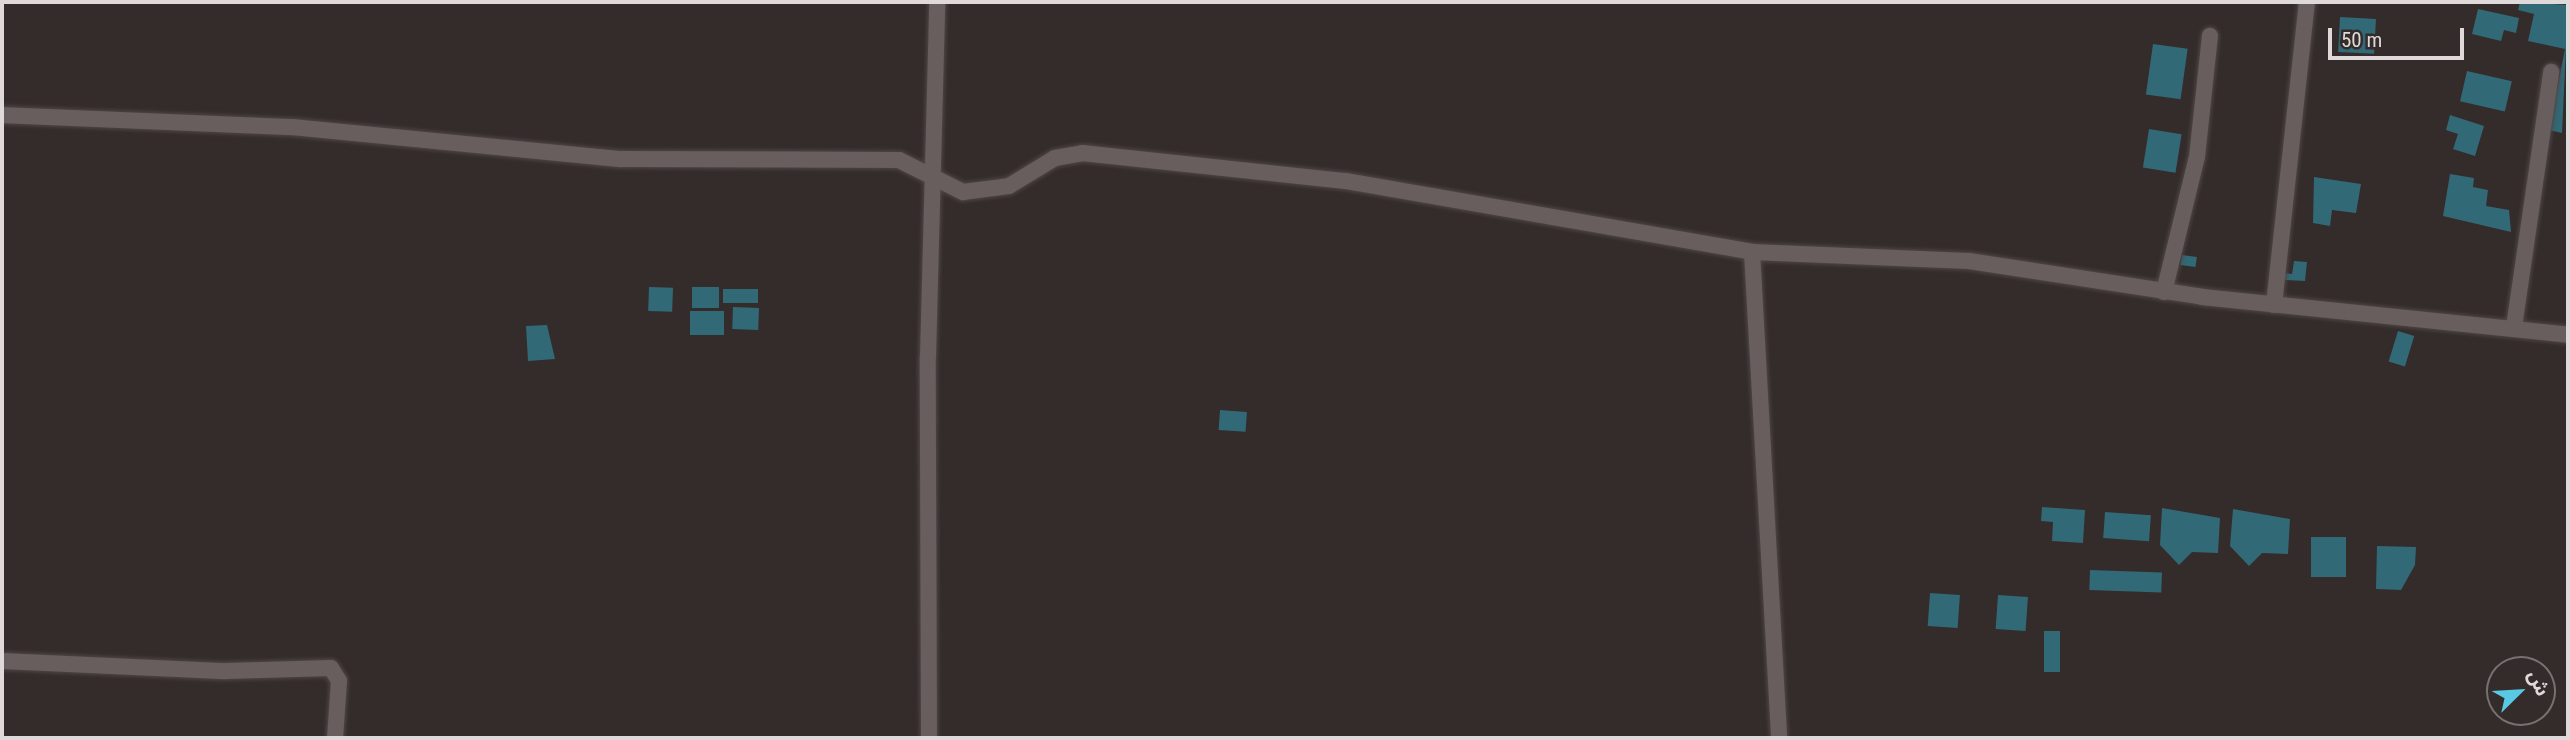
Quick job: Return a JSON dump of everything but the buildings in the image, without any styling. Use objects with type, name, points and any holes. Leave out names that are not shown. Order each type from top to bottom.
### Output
[{"type":"street","points":[[929,738],[931,178],[937,2]]},
{"type":"street","points":[[2274,304],[2307,2]]},
{"type":"street","points":[[2164,292],[2197,157],[2210,36]]},
{"type":"street","points":[[2514,327],[2551,72]]},
{"type":"street","points":[[2,115],[292,127],[634,159],[898,160],[951,191],[993,190],[1055,158],[1082,153],[1346,181],[1752,252],[1969,261],[2164,292],[2568,334]]},
{"type":"street","points":[[1752,252],[1779,738]]},
{"type":"street","points":[[2,661],[226,671],[331,668],[339,681],[335,738]]}]
